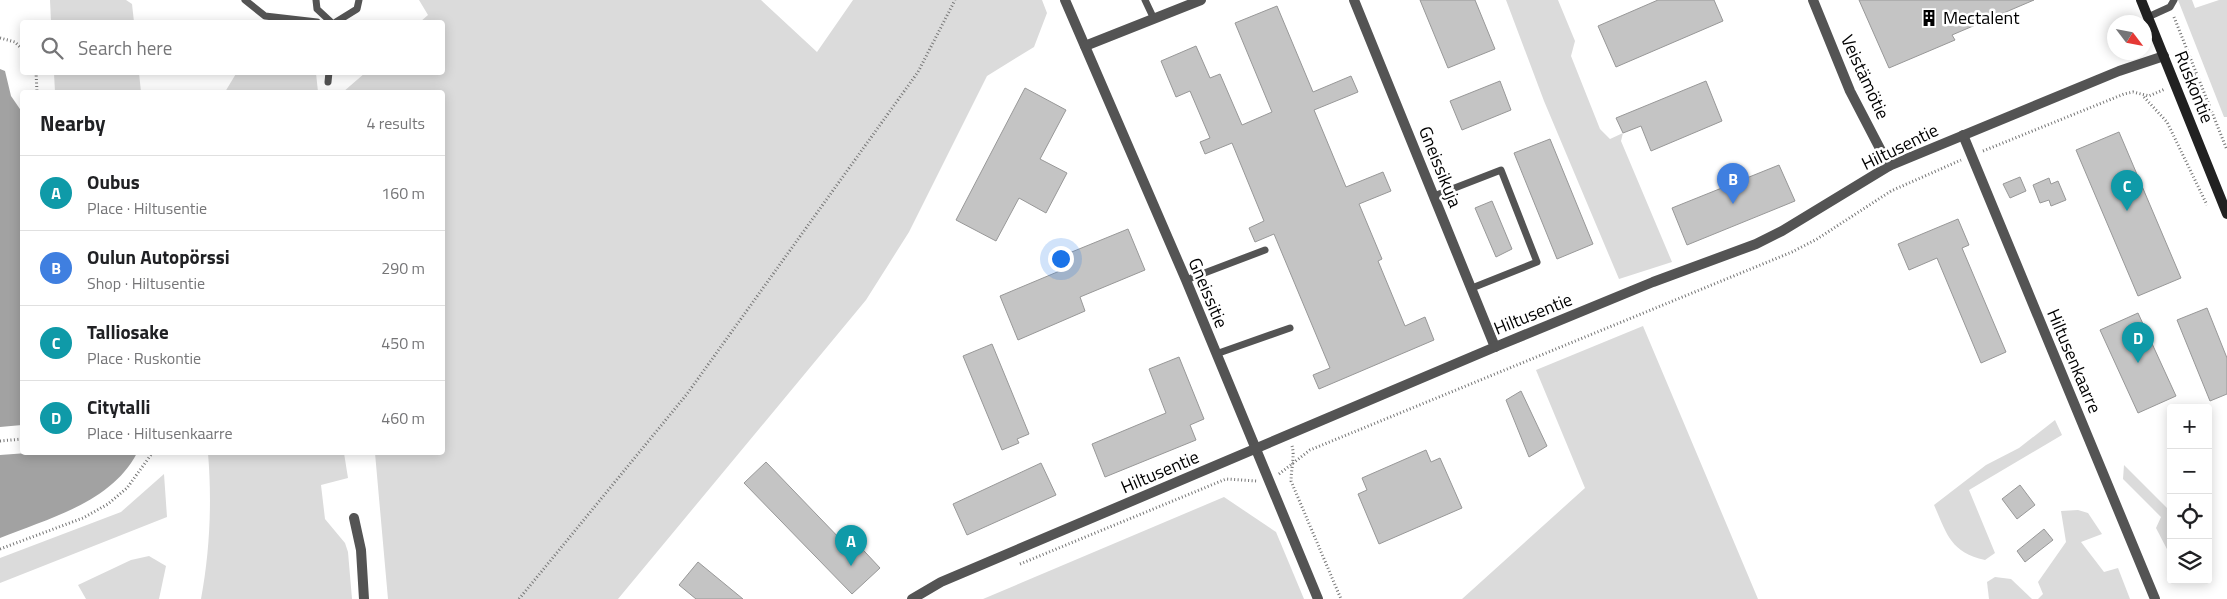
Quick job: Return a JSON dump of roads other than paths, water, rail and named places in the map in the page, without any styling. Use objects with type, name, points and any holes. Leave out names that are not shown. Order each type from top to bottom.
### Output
[{"type":"main road","name":"Ruskontie","points":[[2141,0],[2147,15]]},
{"type":"main road","name":"Ruskontie","points":[[2152,27],[2227,214]]},
{"type":"street","name":"Gneissitie","points":[[1065,0],[1186,280],[1318,599]]},
{"type":"street","points":[[1086,46],[1201,0]]},
{"type":"street","name":"Gneissikuja","points":[[1354,0],[1495,347]]},
{"type":"street","name":"Veistämötie","points":[[1813,0],[1850,91],[1889,166]]},
{"type":"street","name":"Hiltusentie","points":[[912,599],[933,585],[1495,347],[1654,282],[1756,244],[1782,231],[1889,166],[2119,71],[2164,56]]},
{"type":"street","name":"Hiltusenkaarre","points":[[1963,135],[2155,599]]},
{"type":"street","points":[[354,518],[361,550],[364,599]]},
{"type":"lane","points":[[245,0],[265,16],[300,20]]},
{"type":"lane","points":[[316,0],[317,9],[329,20]]},
{"type":"lane","points":[[339,20],[357,9],[359,0]]},
{"type":"lane","points":[[1146,0],[1154,19]]},
{"type":"lane","points":[[2152,15],[2170,7],[2174,0]]},
{"type":"lane","points":[[328,82],[329,75]]},
{"type":"lane","points":[[1434,196],[1501,170],[1537,262],[1472,288]]},
{"type":"lane","points":[[1186,280],[1264,250]]},
{"type":"lane","points":[[1216,354],[1290,328]]},
{"type":"place","name":"Mectalent","points":[[1929,18]]},
{"type":"place","name":"Oulun Autopörssi","points":[[1733,204]]},
{"type":"place","name":"Talliosake","points":[[2127,211]]},
{"type":"place","name":"Citytalli","points":[[2138,363]]},
{"type":"place","name":"Oubus","points":[[851,566]]}]
